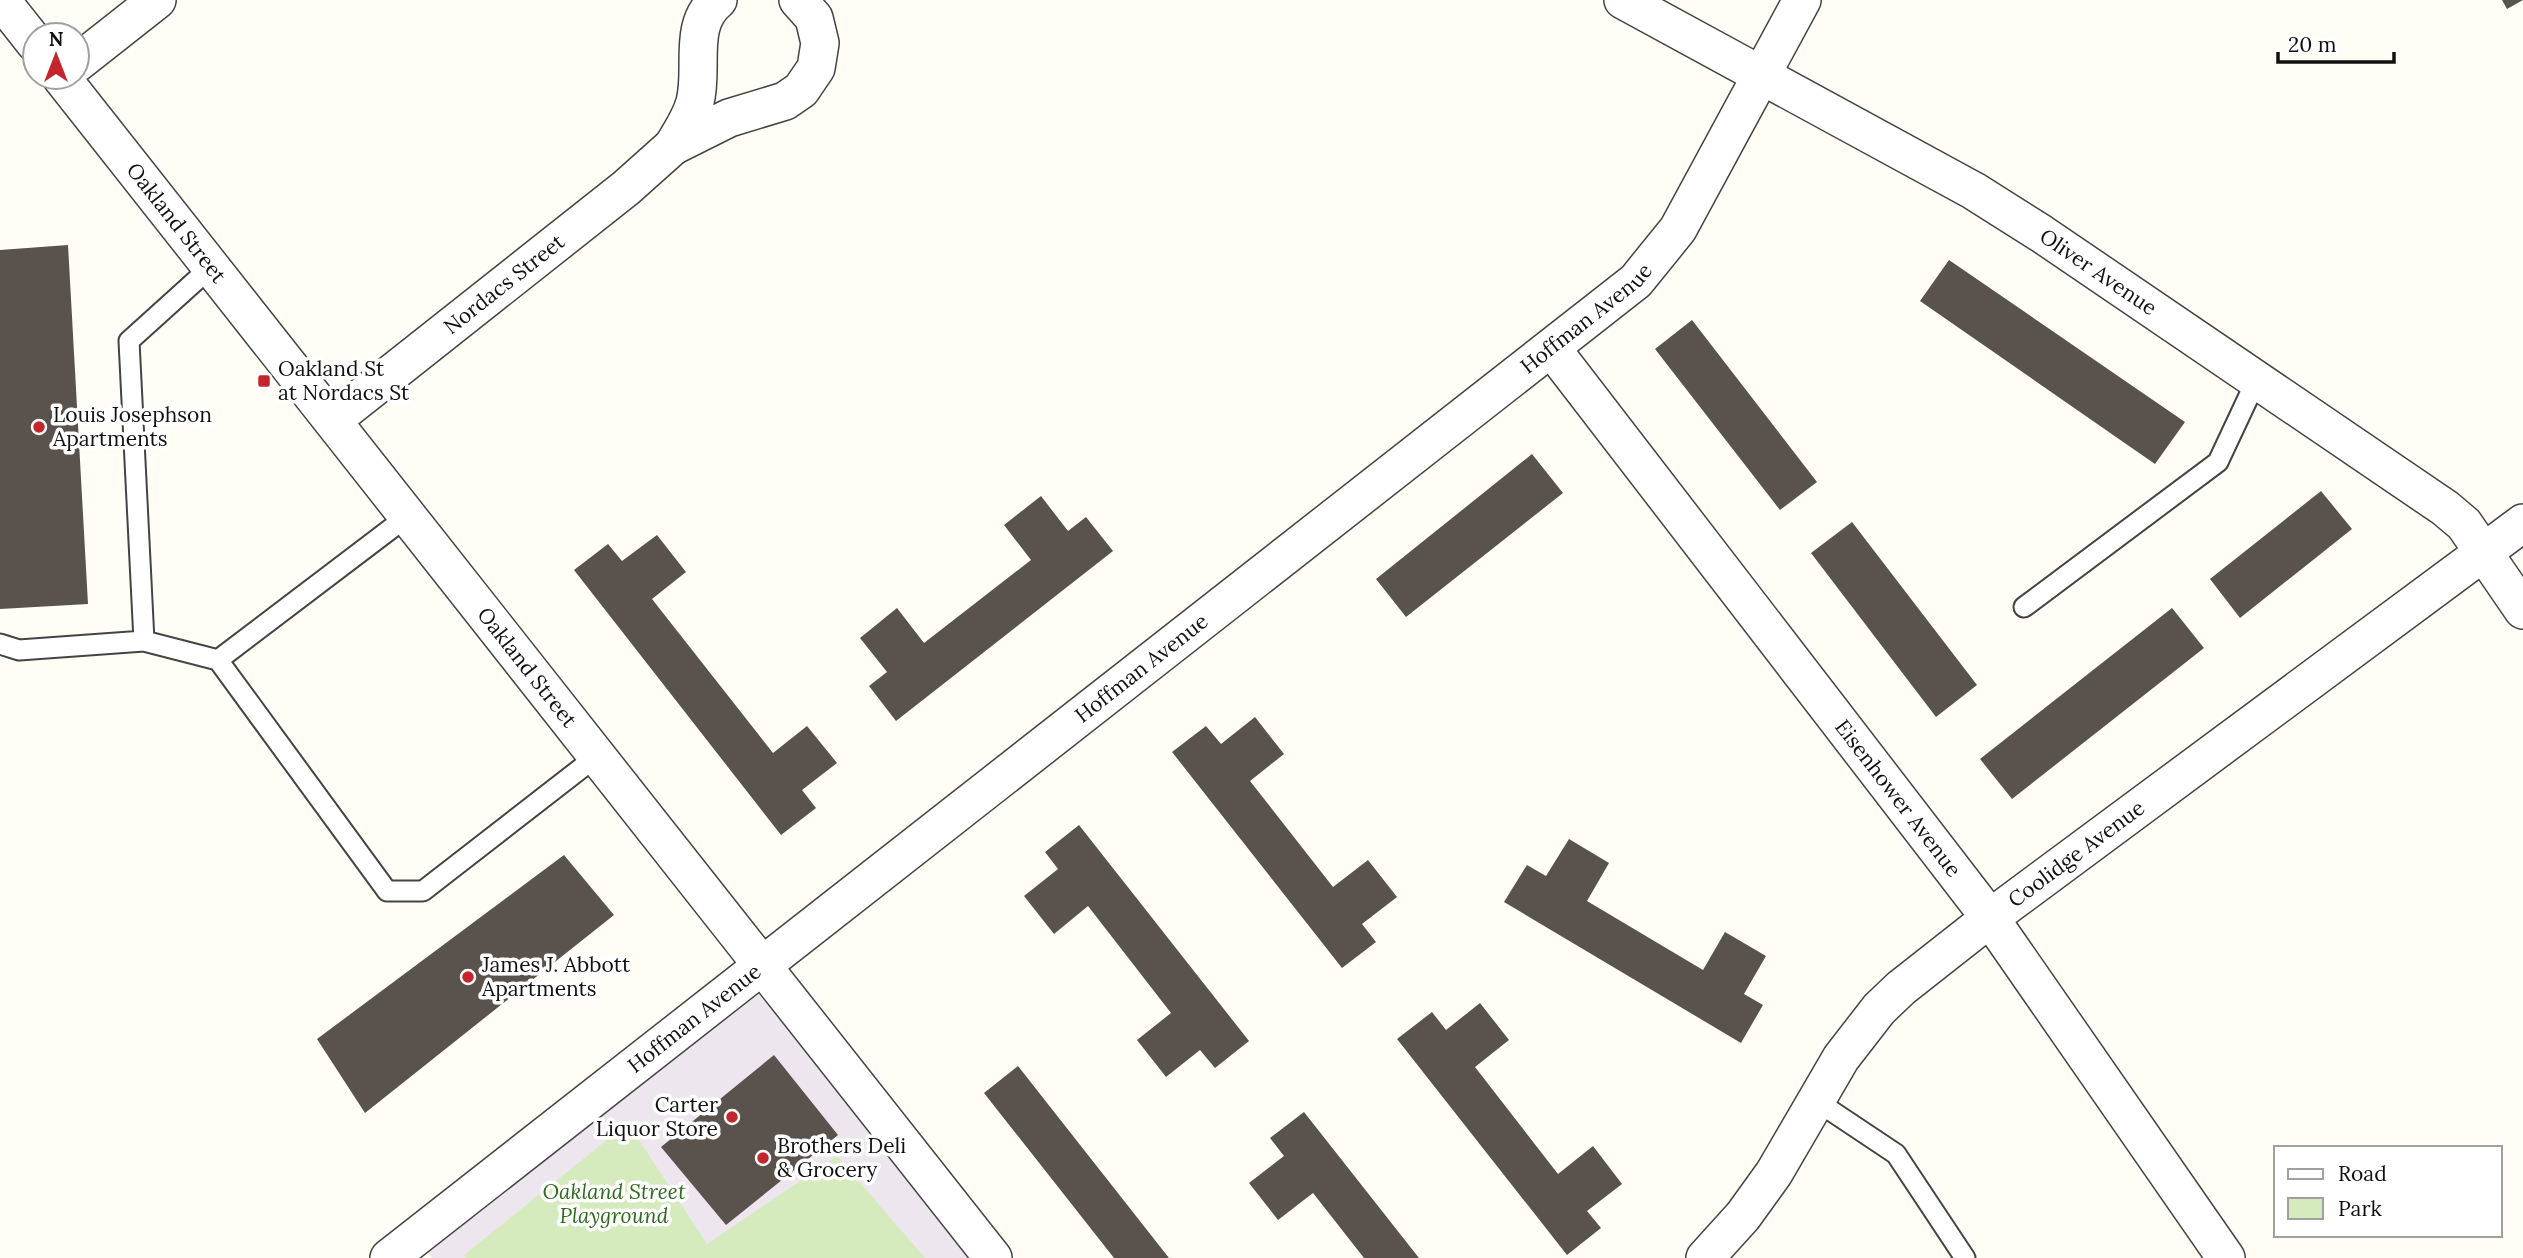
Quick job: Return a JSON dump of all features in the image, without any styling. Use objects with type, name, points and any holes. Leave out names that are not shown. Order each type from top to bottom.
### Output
[{"type":"street","points":[[1,0],[21,25]]},
{"type":"street","points":[[91,52],[157,0]]},
{"type":"street","name":"Nordacs Street","points":[[673,146],[695,103],[699,77],[699,29],[711,6],[718,0]]},
{"type":"street","name":"Nordacs Street","points":[[334,419],[455,320],[626,188],[673,146],[729,118],[785,101],[801,90],[816,68],[820,43],[814,18],[799,0]]},
{"type":"street","name":"Oliver Avenue","points":[[1623,0],[1973,191],[2445,508],[2464,524],[2523,610]]},
{"type":"street","name":"Hoffman Avenue","points":[[389,1258],[1552,349],[1647,270],[1678,229],[1802,0]]},
{"type":"street","name":"Oakland Street","points":[[72,91],[334,419],[993,1258]]},
{"type":"street","name":"Eisenhower Avenue","points":[[1552,349],[1990,918],[2227,1258]]},
{"type":"street","name":"Coolidge Avenue","points":[[1705,1258],[1743,1216],[1774,1173],[1841,1058],[1879,1009],[1900,988],[1990,918],[2523,523]]},
{"type":"lane","points":[[144,641],[129,341],[212,266]]},
{"type":"lane","points":[[2024,607],[2218,462],[2256,381]]},
{"type":"lane","points":[[218,660],[409,515]]},
{"type":"lane","points":[[0,644],[19,650],[144,641],[218,660],[387,891],[423,891],[597,756]]},
{"type":"lane","points":[[1815,1100],[1896,1154],[1965,1258]]},
{"type":"shaded area","points":[[771,955],[1011,1258],[432,1258],[407,1225]]},
{"type":"green space","name":"Oakland Street Playground","points":[[628,1123],[707,1244],[837,1156],[925,1258],[466,1258],[464,1255]]},
{"type":"building","points":[[2502,0],[2523,0],[2507,9]]},
{"type":"building","name":"Louis Josephson Apartments","points":[[68,245],[88,604],[0,609],[0,250]]},
{"type":"building","points":[[1949,260],[2185,422],[2155,464],[1920,301]]},
{"type":"building","points":[[1692,320],[1817,482],[1780,510],[1655,349]]},
{"type":"building","points":[[1532,454],[1563,493],[1406,617],[1376,579]]},
{"type":"building","points":[[2321,491],[2352,529],[2240,618],[2210,579]]},
{"type":"building","points":[[1041,496],[1068,531],[1086,517],[1113,551],[896,721],[869,686],[887,672],[860,638],[897,608],[924,643],[1031,560],[1004,525]]},
{"type":"building","points":[[1852,522],[1977,685],[1936,717],[1811,553]]},
{"type":"building","points":[[657,535],[686,572],[652,599],[773,753],[807,726],[837,763],[802,790],[816,808],[781,835],[574,570],[608,544],[622,561]]},
{"type":"building","points":[[2172,608],[2204,648],[2012,799],[1980,759]]},
{"type":"building","points":[[1255,717],[1284,754],[1250,781],[1333,887],[1368,860],[1397,897],[1362,924],[1376,942],[1342,968],[1172,752],[1206,726],[1221,744]]},
{"type":"building","points":[[1079,825],[1249,1041],[1215,1068],[1200,1050],[1166,1077],[1137,1040],[1171,1013],[1088,906],[1054,934],[1024,896],[1058,869],[1045,852]]},
{"type":"building","points":[[1569,839],[1609,863],[1587,901],[1703,970],[1725,932],[1766,956],[1744,994],[1763,1005],[1741,1043],[1504,902],[1527,865],[1546,876]]},
{"type":"building","name":"James J. Abbott Apartments","points":[[564,855],[614,915],[365,1113],[317,1039]]},
{"type":"building","points":[[1480,1003],[1509,1040],[1475,1067],[1558,1174],[1593,1146],[1622,1184],[1587,1211],[1601,1228],[1567,1255],[1397,1039],[1432,1012],[1446,1030]]},
{"type":"building","points":[[774,1055],[838,1135],[726,1225],[661,1147]]},
{"type":"building","points":[[1018,1066],[1169,1258],[1114,1258],[984,1093]]},
{"type":"building","points":[[1304,1112],[1419,1258],[1364,1258],[1313,1193],[1278,1220],[1249,1183],[1284,1156],[1270,1138]]},
{"type":"place","name":"Oakland St at Nordacs St","points":[[264,381]]},
{"type":"place","name":"Louis Josephson Apartments","points":[[39,427]]},
{"type":"place","name":"James J. Abbott Apartments","points":[[468,977]]},
{"type":"place","name":"Carter Liquor Store","points":[[732,1117]]},
{"type":"place","name":"Brothers Deli & Grocery","points":[[763,1158]]}]
